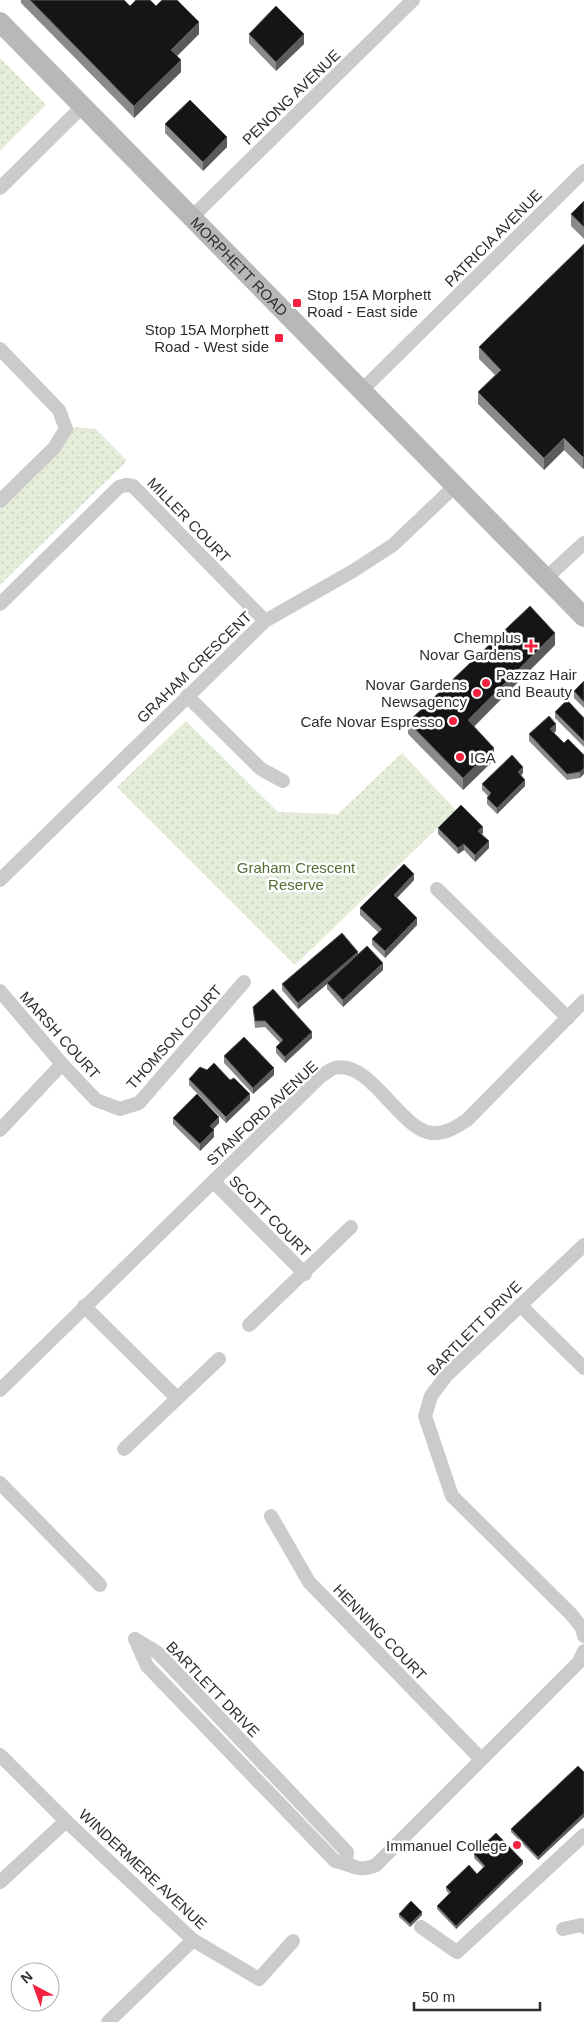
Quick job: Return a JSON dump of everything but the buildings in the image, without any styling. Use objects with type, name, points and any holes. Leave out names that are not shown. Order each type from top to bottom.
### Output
[{"type":"street","name":"PENONG AVENUE","points":[[191,218],[413,0]]},
{"type":"street","name":"MORPHETT ROAD","points":[[0,22],[584,617]]},
{"type":"street","points":[[1,184],[83,106]]},
{"type":"street","name":"PATRICIA AVENUE","points":[[361,391],[584,171]]},
{"type":"street","points":[[0,349],[59,410],[66,429],[54,448],[0,501]]},
{"type":"street","name":"MILLER COURT","points":[[0,604],[119,487],[126,485],[133,486],[265,621]]},
{"type":"street","name":"GRAHAM CRESCENT","points":[[0,880],[265,621],[393,546],[455,486]]},
{"type":"street","points":[[546,578],[584,543]]},
{"type":"street","points":[[187,696],[262,768],[283,781]]},
{"type":"street","points":[[438,889],[568,1018]]},
{"type":"street","name":"THOMSON COURT","points":[[96,1100],[120,1109],[139,1102],[244,982]]},
{"type":"street","name":"MARSH COURT","points":[[0,991],[62,1064],[96,1100]]},
{"type":"street","name":"STANFORD AVENUE","points":[[0,1390],[321,1076],[335,1068],[350,1069],[366,1078],[418,1128],[431,1133],[449,1131],[468,1120],[584,1001]]},
{"type":"street","points":[[0,1130],[62,1064]]},
{"type":"street","name":"SCOTT COURT","points":[[213,1181],[305,1274]]},
{"type":"street","name":"SCOTT COURT","points":[[249,1325],[305,1274],[351,1227]]},
{"type":"street","name":"BARTLETT DRIVE","points":[[584,1245],[446,1376],[431,1396],[425,1416],[452,1496],[571,1614],[582,1628],[584,1636]]},
{"type":"street","points":[[520,1305],[584,1368]]},
{"type":"street","points":[[84,1306],[177,1398]]},
{"type":"street","points":[[124,1449],[219,1359]]},
{"type":"street","points":[[0,1482],[100,1584]]},
{"type":"street","name":"HENNING COURT","points":[[271,1516],[309,1582],[481,1759]]},
{"type":"street","name":"BARTLETT DRIVE","points":[[346,1863],[347,1852],[158,1653],[135,1639],[147,1666],[335,1861],[346,1863],[357,1870],[376,1865],[579,1662],[584,1651]]},
{"type":"street","name":"WINDERMERE AVENUE","points":[[0,1755],[66,1821],[193,1940],[259,1979],[294,1941]]},
{"type":"street","points":[[0,1882],[66,1821]]},
{"type":"street","points":[[421,1927],[458,1952],[584,1835]]},
{"type":"street","points":[[563,1930],[581,1925],[584,1928]]},
{"type":"street","points":[[108,2022],[193,1940]]},
{"type":"green space","points":[[0,58],[46,105],[0,151]]},
{"type":"green space","points":[[72,427],[96,429],[127,461],[0,585],[0,509],[61,449],[69,438]]},
{"type":"green space","name":"Graham Crescent Reserve","points":[[186,721],[278,812],[338,814],[402,753],[456,810],[295,965],[117,787]]},
{"type":"place","name":"Stop 15A Morphett Road - East side","points":[[297,303]]},
{"type":"place","name":"Stop 15A Morphett Road - West side","points":[[279,338]]},
{"type":"place","name":"Chemplus Novar Gardens","points":[[531,646]]},
{"type":"place","name":"Pazzaz Hair and Beauty","points":[[486,683]]},
{"type":"place","name":"Novar Gardens Newsagency","points":[[477,693]]},
{"type":"place","name":"Cafe Novar Espresso","points":[[453,721]]},
{"type":"place","name":"IGA","points":[[460,757]]},
{"type":"place","name":"Immanuel College","points":[[517,1845]]}]
